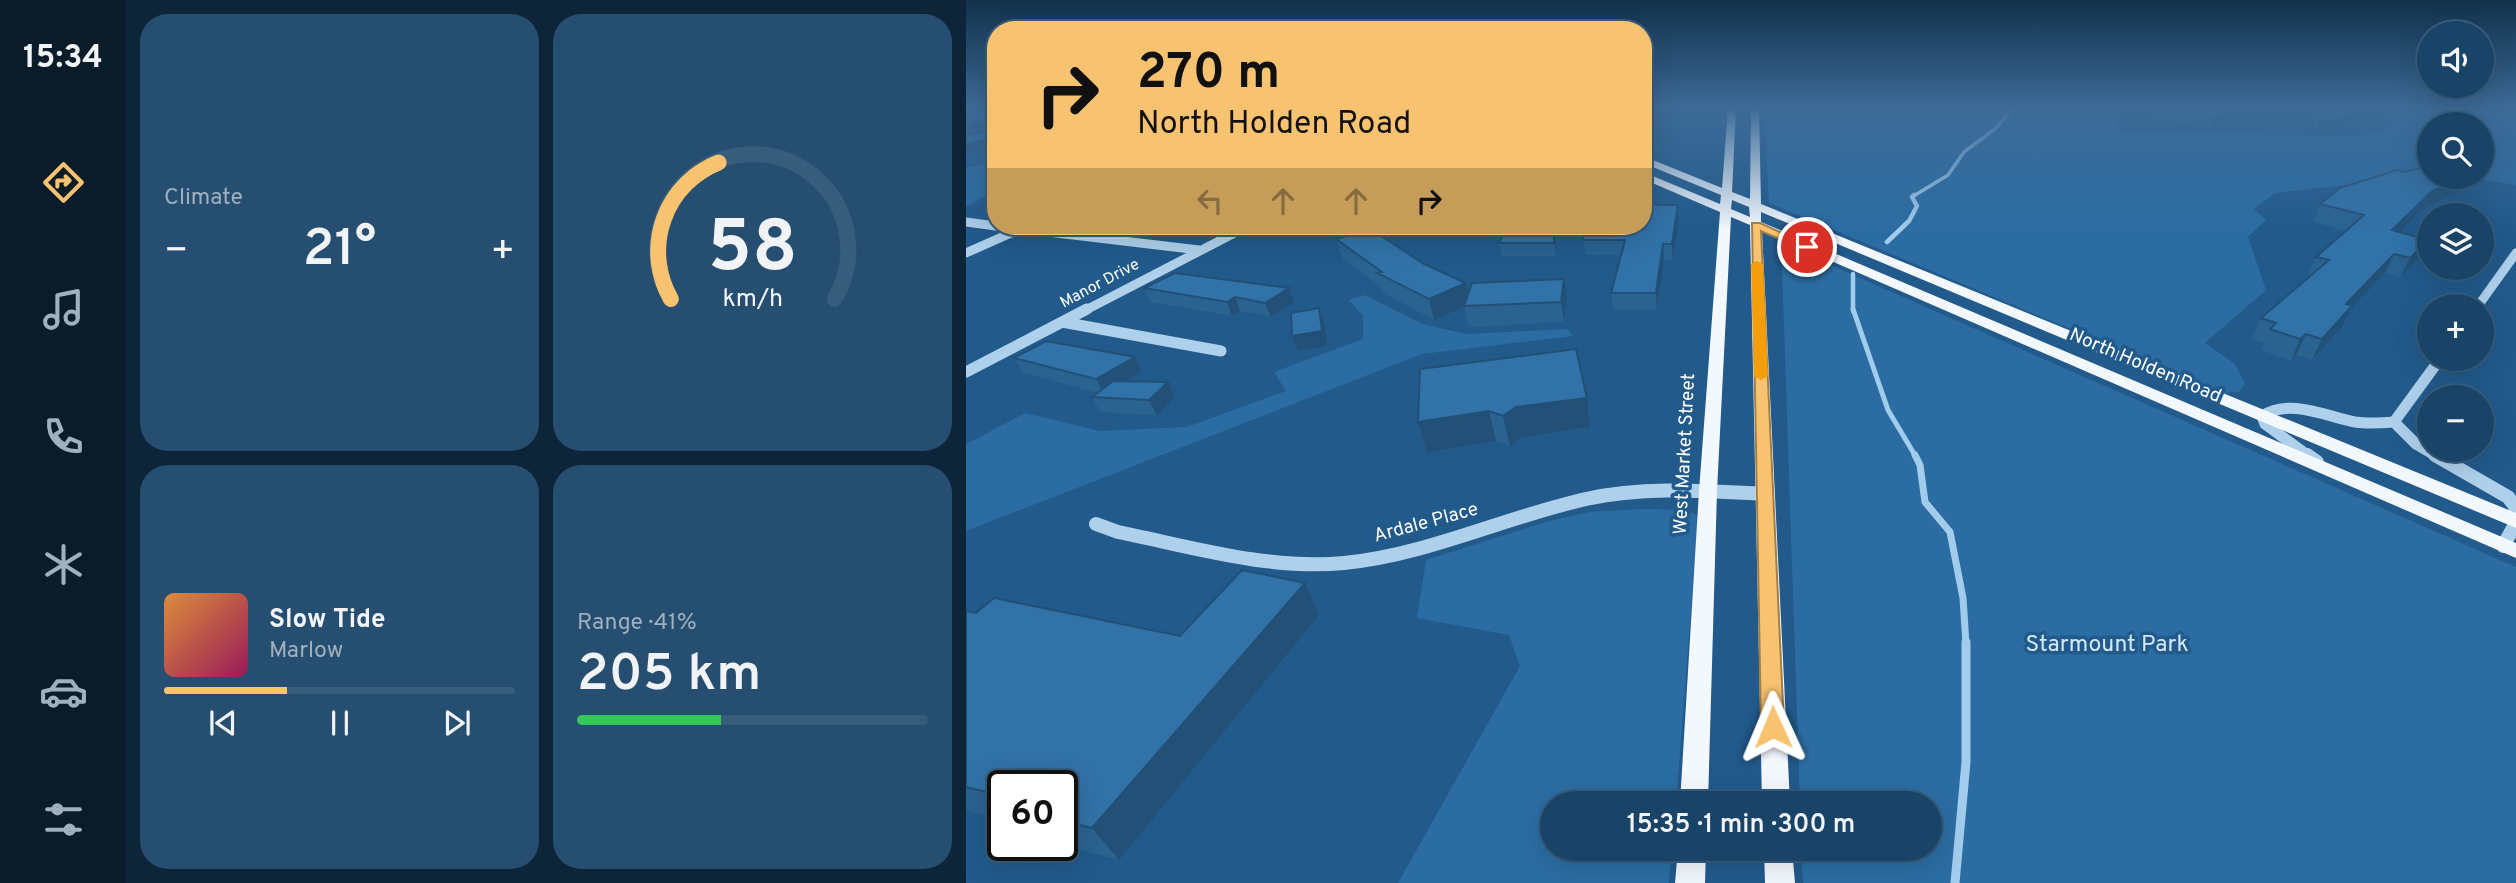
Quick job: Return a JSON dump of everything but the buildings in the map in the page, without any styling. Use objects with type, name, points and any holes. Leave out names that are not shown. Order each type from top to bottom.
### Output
[{"type":"main road","name":"West Market Street","points":[[1695,791],[1708,491],[1730,149]]},
{"type":"main road","points":[[1755,149],[1776,791]]},
{"type":"main road","points":[[1652,164],[1728,203]]},
{"type":"main road","points":[[1652,178],[1728,203]]},
{"type":"main road","name":"North Holden Road","points":[[1728,203],[1755,206],[2516,522]]},
{"type":"main road","name":"North Holden Road","points":[[1728,203],[1756,225],[2510,549]]},
{"type":"main road","points":[[1690,883],[1691,861]]},
{"type":"main road","points":[[1779,861],[1780,883]]},
{"type":"street","points":[[966,222],[987,225]]},
{"type":"street","points":[[966,253],[1005,235]]},
{"type":"street","points":[[1085,235],[1200,250]]},
{"type":"street","name":"Manor Drive","points":[[966,372],[1230,235]]},
{"type":"street","points":[[2487,294],[2516,253]]},
{"type":"street","points":[[1062,322],[1221,351]]},
{"type":"street","points":[[2394,422],[2431,371]]},
{"type":"street","points":[[2325,468],[2265,424],[2262,416],[2268,410],[2285,408],[2359,422],[2394,422],[2416,444],[2508,496],[2515,506],[2516,515]]},
{"type":"street","name":"Ardale Place","points":[[1096,524],[1118,532],[1275,562],[1344,563],[1438,543],[1587,498],[1628,491],[1766,494]]},
{"type":"street","points":[[2510,549],[2516,522]]},
{"type":"green space","points":[[1766,149],[2417,149],[2417,176],[2275,193],[2254,209],[2266,220],[2248,237],[2266,290],[2205,343],[2235,364],[2245,383],[2239,392],[2224,393],[1769,203]]},
{"type":"green space","points":[[2494,149],[2516,149],[2516,185],[2494,182]]},
{"type":"green space","points":[[987,164],[987,195],[966,207],[966,168]]},
{"type":"green space","name":"Starmount Park","points":[[1794,254],[1821,261],[2516,567],[2516,883],[1803,883],[1802,861],[1942,861],[1942,791],[1800,791],[1783,260]]},
{"type":"green space","points":[[1364,295],[1422,324],[1466,334],[1567,329],[1573,336],[1422,354],[966,531],[966,444],[1025,413],[1100,431],[1187,427],[1286,391],[1274,372],[1363,339],[1363,316],[1349,300]]},
{"type":"green space","points":[[1686,510],[1695,514],[1698,520],[1677,791],[1540,791],[1540,861],[1671,861],[1669,883],[1398,883],[1520,666],[1509,635],[1417,618],[1426,560],[1549,521],[1589,512]]},
{"type":"waterway","points":[[1912,197],[1948,175],[1968,149]]},
{"type":"waterway","points":[[1887,242],[1909,221],[1917,206],[1912,197]]},
{"type":"waterway","points":[[1853,274],[1853,309]]},
{"type":"waterway","points":[[1853,309],[1888,410],[1916,457]]},
{"type":"waterway","points":[[1916,457],[1920,465],[1925,502],[1950,532],[1963,598],[1966,644]]},
{"type":"waterway","points":[[1955,883],[1966,762],[1966,644]]},
{"type":"slow traffic","points":[[1757,264],[1761,376]]},
{"type":"route","points":[[1773,727],[1756,225],[1807,247]]}]
